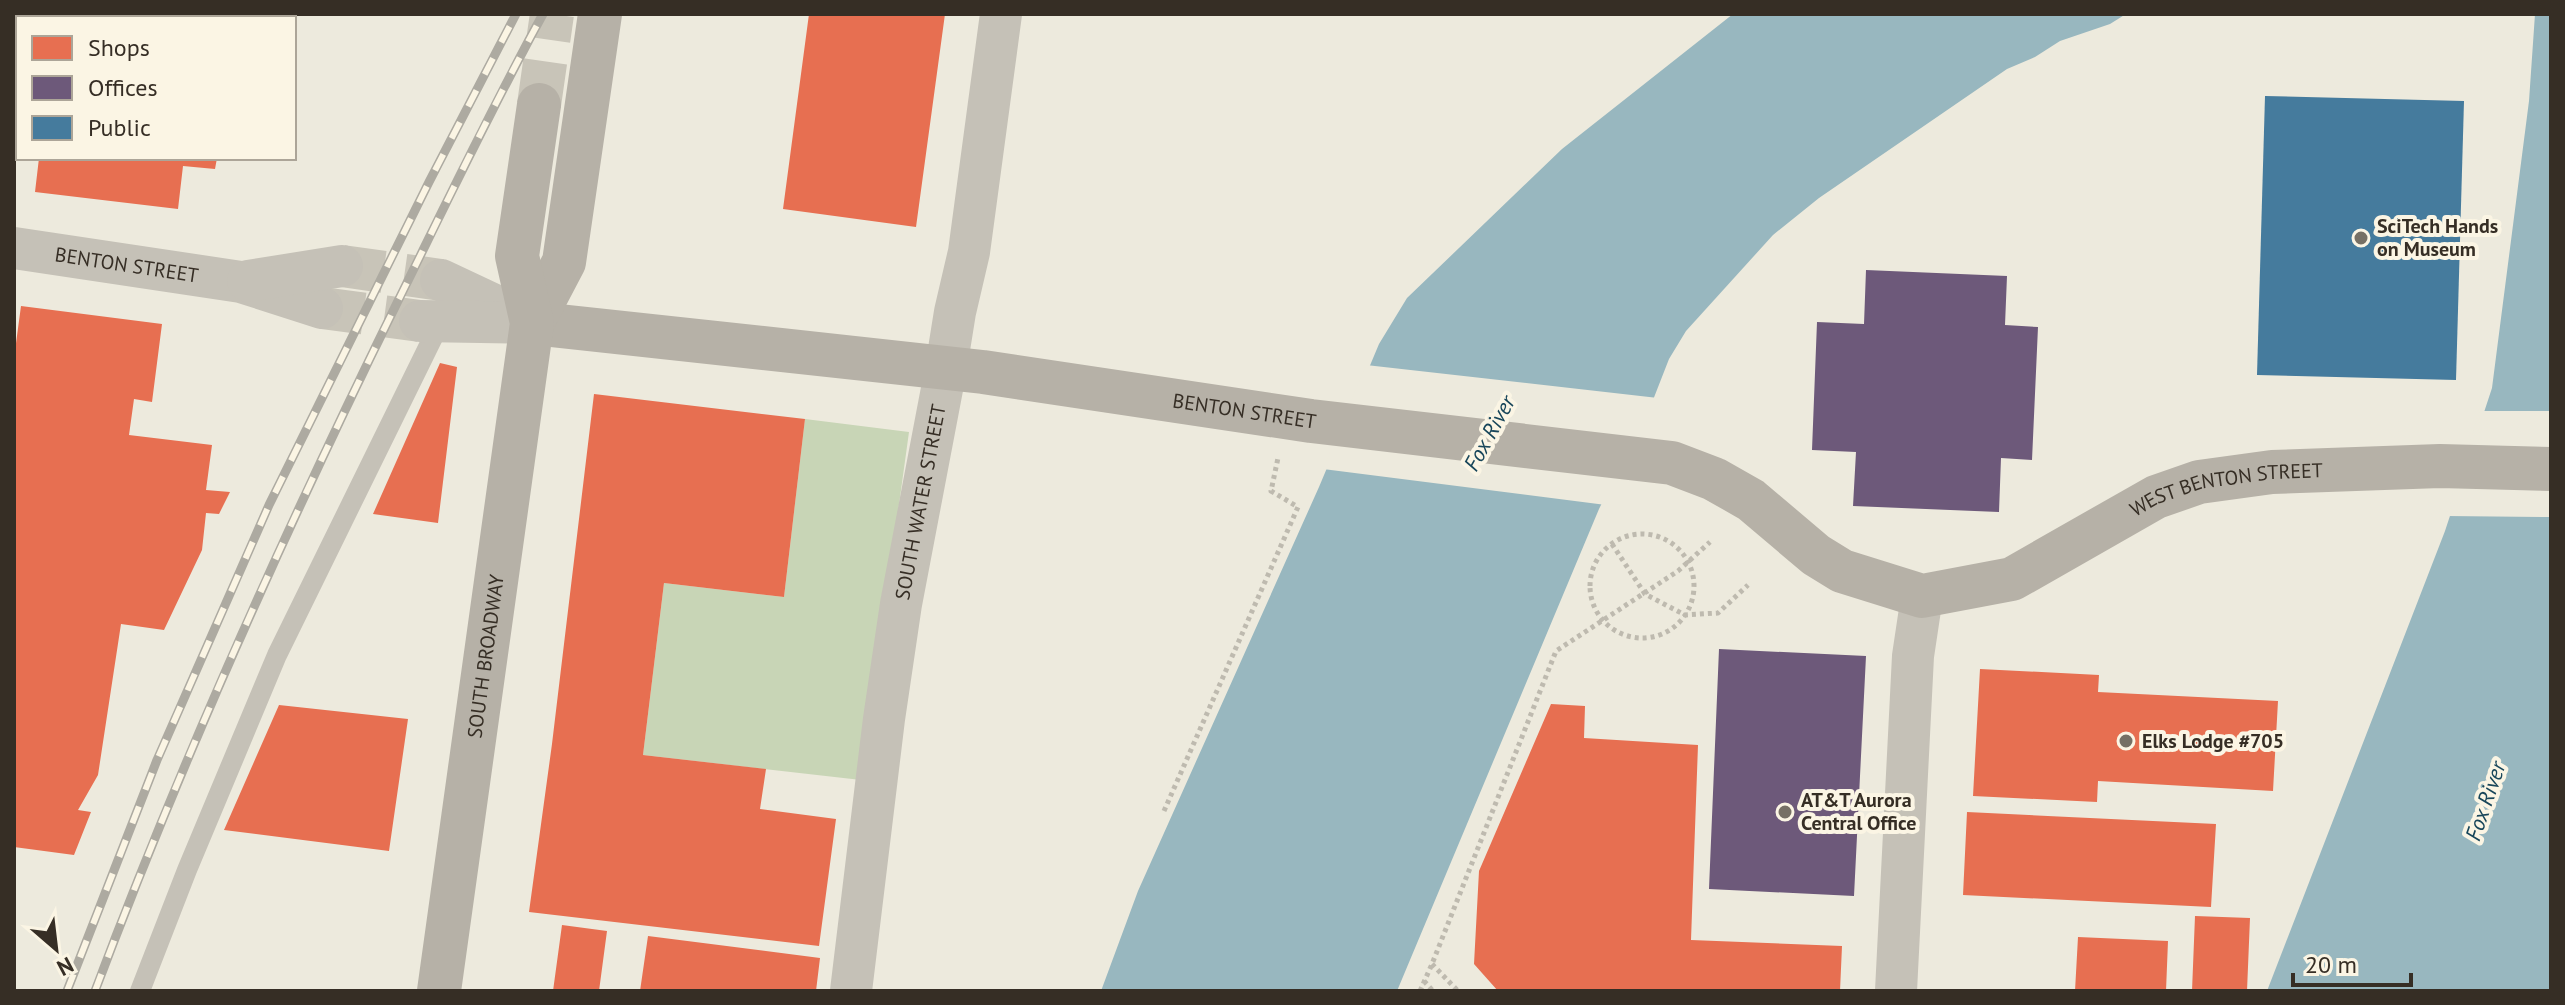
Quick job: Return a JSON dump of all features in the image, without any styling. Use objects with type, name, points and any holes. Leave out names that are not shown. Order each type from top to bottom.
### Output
[{"type":"street","name":"SOUTH BROADWAY","points":[[439,991],[532,323],[564,262],[600,14]]},
{"type":"street","name":"SOUTH WATER STREET","points":[[851,991],[901,604],[969,252],[1001,14]]},
{"type":"street","name":"SOUTH BROADWAY","points":[[532,323],[517,256],[539,105]]},
{"type":"street","name":"BENTON STREET","points":[[14,248],[241,282]]},
{"type":"street","points":[[241,282],[342,266]]},
{"type":"street","points":[[441,280],[532,323]]},
{"type":"street","points":[[241,282],[322,308]]},
{"type":"street","points":[[431,321],[532,323]]},
{"type":"street","name":"BENTON STREET","points":[[532,323],[946,368],[1311,421],[1672,463],[1714,479],[1751,500],[1816,555],[1842,571],[1922,596]]},
{"type":"street","name":"WEST BENTON STREET","points":[[1922,596],[2012,579],[2156,497],[2199,482],[2272,472],[2440,466],[2551,469]]},
{"type":"street","points":[[1896,991],[1913,656],[1922,596]]},
{"type":"lane","points":[[140,991],[277,655],[431,321]]},
{"type":"path","points":[[1164,811],[1298,507],[1271,491],[1278,458]]},
{"type":"path","points":[[1639,534],[1654,536],[1679,550],[1688,563],[1693,575],[1691,603],[1675,627],[1661,635],[1630,637],[1616,632],[1604,622],[1594,607],[1590,590],[1592,572],[1599,556],[1612,544],[1639,534]]},
{"type":"path","points":[[1420,991],[1556,651],[1645,594],[1688,563],[1710,542]]},
{"type":"path","points":[[1612,544],[1645,594],[1685,615],[1718,613],[1748,585]]},
{"type":"path","points":[[1432,964],[1458,991]]},
{"type":"path","points":[[1424,981],[1433,991]]},
{"type":"green space","points":[[805,419],[909,432],[861,780],[643,755],[664,583],[784,597]]},
{"type":"water","name":"Fox River","points":[[1733,14],[2126,14],[2110,24],[2060,41],[2035,57],[2007,69],[1819,198],[1773,235],[1686,331],[1669,359],[1653,400],[1599,509],[1397,991],[1101,991],[1138,891],[1319,487],[1379,344],[1407,298],[1562,149]]},
{"type":"water","name":"Fox River","points":[[2535,14],[2551,14],[2551,991],[2267,991],[2445,531],[2492,388],[2529,101]]},
{"type":"pier","points":[[1366,365],[1658,398],[1606,505],[1323,469]]},
{"type":"pier","points":[[2480,411],[2551,411],[2551,517],[2446,516]]},
{"type":"building: Shops","points":[[809,14],[945,14],[916,227],[783,209]]},
{"type":"building: Shops","points":[[39,160],[217,160],[215,169],[183,166],[178,209],[35,192]]},
{"type":"building: Shops","points":[[21,306],[162,324],[152,402],[134,399],[129,435],[212,445],[206,490],[230,492],[219,514],[206,513],[202,550],[164,630],[121,624],[98,775],[78,810],[91,812],[74,855],[14,847],[14,358]]},
{"type":"building: Shops","points":[[440,363],[457,367],[438,523],[373,514]]},
{"type":"building: Shops","points":[[594,394],[805,419],[784,597],[664,583],[643,755],[766,769],[760,809],[836,819],[819,946],[529,912]]},
{"type":"building: Shops","name":"Elks Lodge #705","points":[[1980,669],[2099,675],[2098,692],[2278,701],[2273,791],[2098,781],[2097,802],[1973,796]]},
{"type":"building: Shops","points":[[1551,704],[1585,706],[1584,738],[1698,745],[1691,940],[1842,946],[1840,991],[1498,991],[1474,964],[1479,871]]},
{"type":"building: Shops","points":[[279,705],[408,719],[389,851],[224,830]]},
{"type":"building: Shops","points":[[1967,812],[2216,824],[2211,907],[1963,895]]},
{"type":"building: Shops","points":[[2195,916],[2250,918],[2247,991],[2192,991]]},
{"type":"building: Shops","points":[[562,925],[607,931],[599,991],[553,991]]},
{"type":"building: Shops","points":[[648,936],[820,958],[816,991],[640,991]]},
{"type":"building: Shops","points":[[2078,937],[2168,941],[2166,991],[2075,991]]},
{"type":"building: Offices","points":[[1866,270],[2007,276],[2005,325],[2038,327],[2032,460],[2001,458],[1999,512],[1853,506],[1856,452],[1812,450],[1817,322],[1864,324]]},
{"type":"building: Offices","name":"AT&T Aurora Central Office","points":[[1719,649],[1866,656],[1854,896],[1709,889]]},
{"type":"building: Public","name":"SciTech Hands on Museum","points":[[2265,96],[2464,101],[2456,380],[2257,375]]},
{"type":"tunnel","points":[[539,105],[552,14]]},
{"type":"tunnel","points":[[342,266],[441,280]]},
{"type":"tunnel","points":[[322,308],[420,321]]},
{"type":"railway","points":[[67,991],[157,760],[269,505],[516,14]]},
{"type":"railway","points":[[95,991],[200,730],[276,559],[396,305],[543,14]]},
{"type":"place","name":"SciTech Hands on Museum","points":[[2361,238]]},
{"type":"place","name":"Elks Lodge #705","points":[[2126,741]]},
{"type":"place","name":"AT&T Aurora Central Office","points":[[1785,812]]}]
